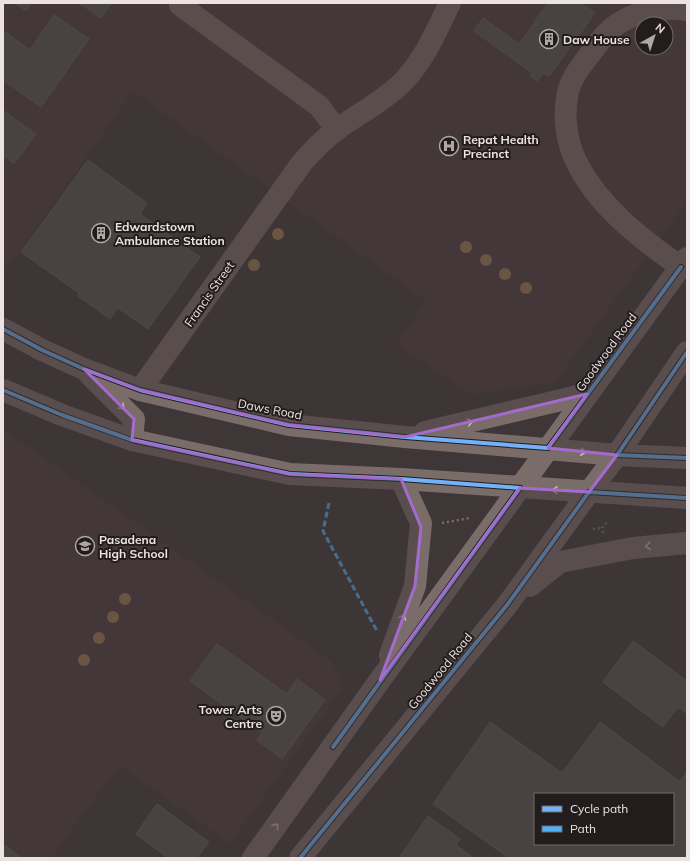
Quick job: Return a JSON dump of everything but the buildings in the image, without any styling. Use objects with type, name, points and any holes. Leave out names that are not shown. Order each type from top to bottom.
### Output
[{"type":"main road","name":"Goodwood Road","points":[[253,858],[380,680],[684,262]]},
{"type":"main road","name":"Daws Road","points":[[6,332],[84,369],[140,390],[289,425],[405,437],[617,455],[687,458]]},
{"type":"main road","name":"Goodwood Road","points":[[300,858],[507,605],[617,455],[687,352]]},
{"type":"main road","points":[[84,369],[134,419],[132,440]]},
{"type":"main road","points":[[3,390],[62,415],[132,440],[290,474],[401,479],[687,498]]},
{"type":"main road","points":[[405,437],[587,394]]},
{"type":"main road","points":[[380,680],[415,586],[421,523],[401,479]]},
{"type":"main road","points":[[507,605],[560,562],[633,548],[687,543]]},
{"type":"street","name":"Francis Street","points":[[140,390],[277,197],[311,152],[337,130],[374,105],[403,81],[418,63],[450,3]]},
{"type":"street","points":[[180,5],[319,106],[337,130]]},
{"type":"street","points":[[684,262],[641,238],[595,192],[577,163],[568,139],[566,116],[568,92],[576,72],[598,42],[613,28],[626,19],[644,12],[664,9],[687,10]]},
{"type":"path","points":[[440,523],[471,517]]},
{"type":"path","points":[[594,529],[602,528]]},
{"type":"highlighted area","points":[[84,369],[140,390],[289,425],[405,437],[587,394],[548,448],[617,455],[589,492],[520,488],[380,680],[415,586],[421,527],[401,479],[290,474],[132,440],[134,419]]},
{"type":"shaded area","name":"Repat Health Precinct","points":[[3,3],[687,3],[687,201],[555,382],[472,394],[397,344],[427,301],[133,91],[3,274]]},
{"type":"shaded area","name":"Pasadena High School","points":[[3,429],[332,662],[343,687],[230,843],[119,765],[51,858],[3,858]]},
{"type":"marked path","points":[[329,503],[323,531],[377,631]]},
{"type":"cycle path","points":[[3,329],[42,350],[84,369],[140,390],[289,425],[405,437],[548,448],[681,267]]},
{"type":"cycle path","points":[[617,455],[687,352]]},
{"type":"cycle path","points":[[3,390],[62,415],[132,440],[290,474],[401,479],[520,488]]},
{"type":"cycle path","points":[[617,455],[687,458]]},
{"type":"cycle path","points":[[333,747],[520,488]]},
{"type":"cycle path","points":[[300,858],[507,605],[589,492],[687,498]]},
{"type":"place","name":"Daw House","points":[[549,39]]},
{"type":"place","name":"Repat Health Precinct","points":[[449,146]]},
{"type":"place","name":"Edwardstown Ambulance Station","points":[[101,233]]},
{"type":"place","name":"Pasadena High School","points":[[85,546]]},
{"type":"place","name":"Tower Arts Centre","points":[[276,716]]}]
